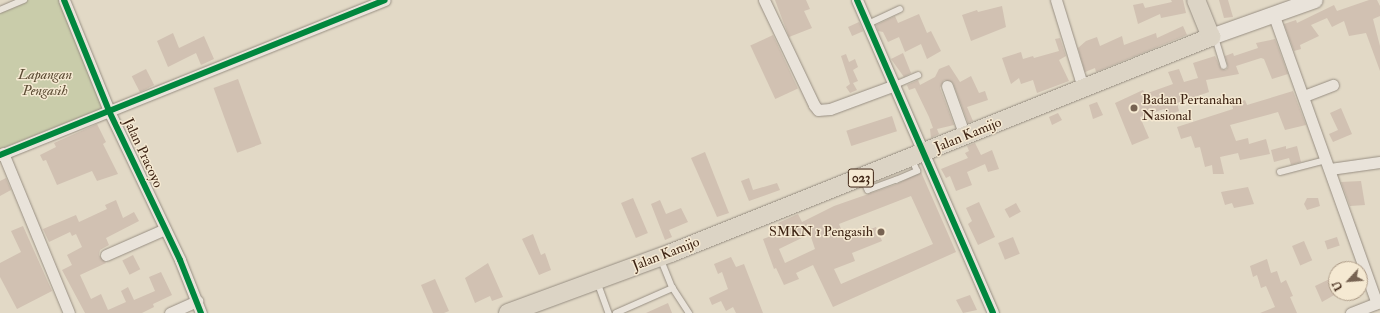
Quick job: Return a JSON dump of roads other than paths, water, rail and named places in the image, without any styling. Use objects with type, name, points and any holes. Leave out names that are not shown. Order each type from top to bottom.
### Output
[{"type":"main road","points":[[1196,0],[1213,36]]},
{"type":"main road","name":"Jalan Kamijo","points":[[508,313],[660,257],[918,156],[1213,36],[1274,16],[1313,0]]},
{"type":"street","points":[[64,0],[108,107],[385,0]]},
{"type":"street","points":[[764,0],[814,105],[818,110],[830,109],[895,85]]},
{"type":"street","points":[[857,0],[895,85],[918,156],[992,313]]},
{"type":"street","points":[[1056,0],[1083,88]]},
{"type":"street","points":[[1274,16],[1379,302],[1351,313]]},
{"type":"street","points":[[1304,96],[1333,85]]},
{"type":"street","points":[[947,86],[965,136]]},
{"type":"street","name":"Jalan Pracoyo","points":[[2,154],[108,107],[165,229],[201,313]]},
{"type":"street","points":[[2,154],[69,313]]},
{"type":"street","points":[[1328,164],[1380,162]]},
{"type":"street","points":[[106,255],[165,229]]},
{"type":"street","points":[[170,313],[197,301]]},
{"type":"lane","points":[[0,10],[24,0]]},
{"type":"lane","points":[[61,0],[103,104],[108,107]]},
{"type":"lane","points":[[868,24],[900,9]]},
{"type":"lane","points":[[1213,36],[1224,66]]},
{"type":"lane","points":[[895,85],[918,74]]},
{"type":"lane","points":[[1280,172],[1328,164]]},
{"type":"lane","points":[[660,257],[673,288],[689,313]]},
{"type":"lane","points":[[597,280],[609,313]]},
{"type":"lane","points":[[616,313],[673,288]]},
{"type":"place","name":"Badan Pertanahan Nasional","points":[[1134,108]]},
{"type":"place","name":"SMKN 1 Pengasih","points":[[881,232]]},
{"type":"park label","name":"Lapangan Pengasih","points":[[45,84]]}]
